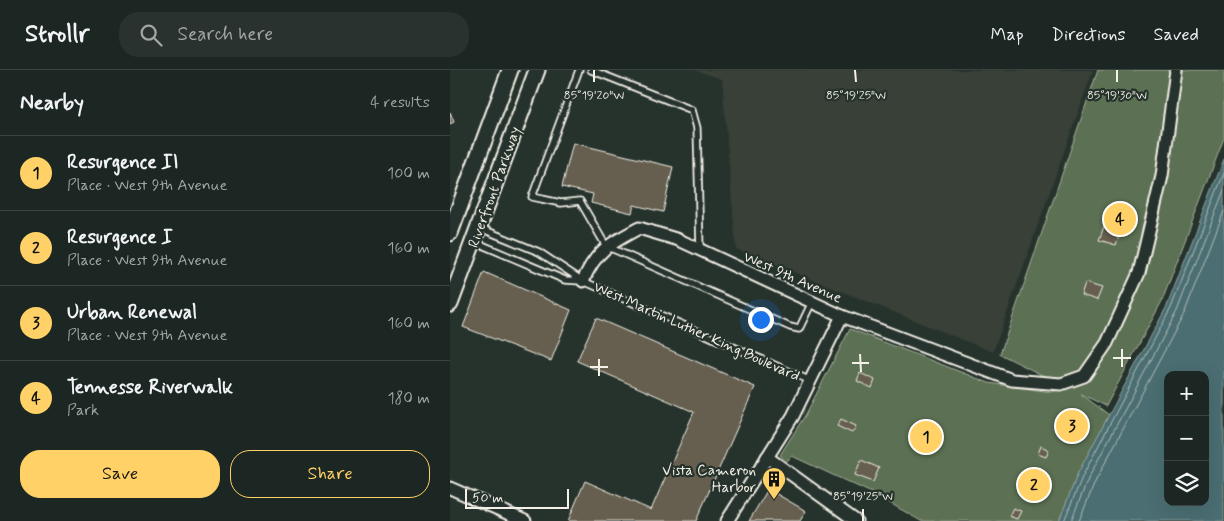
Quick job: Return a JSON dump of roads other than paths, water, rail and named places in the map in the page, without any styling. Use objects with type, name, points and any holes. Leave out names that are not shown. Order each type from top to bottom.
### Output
[{"type":"main road","name":"Riverfront Parkway","points":[[450,233],[454,208],[510,70]]},
{"type":"main road","name":"Riverfront Parkway","points":[[450,304],[537,70]]},
{"type":"main road","name":"West Martin Luther King Boulevard","points":[[454,208],[479,227]]},
{"type":"main road","name":"West Martin Luther King Boulevard","points":[[450,233],[474,242]]},
{"type":"street","name":"West 9th Avenue","points":[[583,281],[591,263],[606,246],[640,228],[679,240],[842,316],[1012,380],[1060,384],[1084,376],[1106,343],[1139,273],[1162,176],[1176,70]]},
{"type":"street","points":[[727,521],[793,416],[842,316]]},
{"type":"street","points":[[767,456],[856,521]]},
{"type":"street","points":[[450,488],[525,521]]},
{"type":"lane","points":[[579,70],[532,197],[561,203],[580,201],[606,246],[790,327],[799,329],[812,302]]},
{"type":"lane","points":[[591,70],[692,110],[698,128],[700,251]]},
{"type":"lane","name":"West Martin Luther King Boulevard","points":[[479,227],[538,252],[583,281],[811,381]]},
{"type":"lane","name":"West Martin Luther King Boulevard","points":[[474,242],[565,280],[583,281]]},
{"type":"water","points":[[1224,159],[1224,521],[1059,521],[1078,473],[1167,306]]},
{"type":"place","name":"Tennesse Riverwalk","points":[[1120,219]]},
{"type":"place","name":"Urban Renewal","points":[[1072,426]]},
{"type":"place","name":"Resurgence II","points":[[926,437]]},
{"type":"place","name":"Resurgence I","points":[[1034,485]]},
{"type":"place","name":"Vista Cameron Harbor","points":[[774,500]]}]
